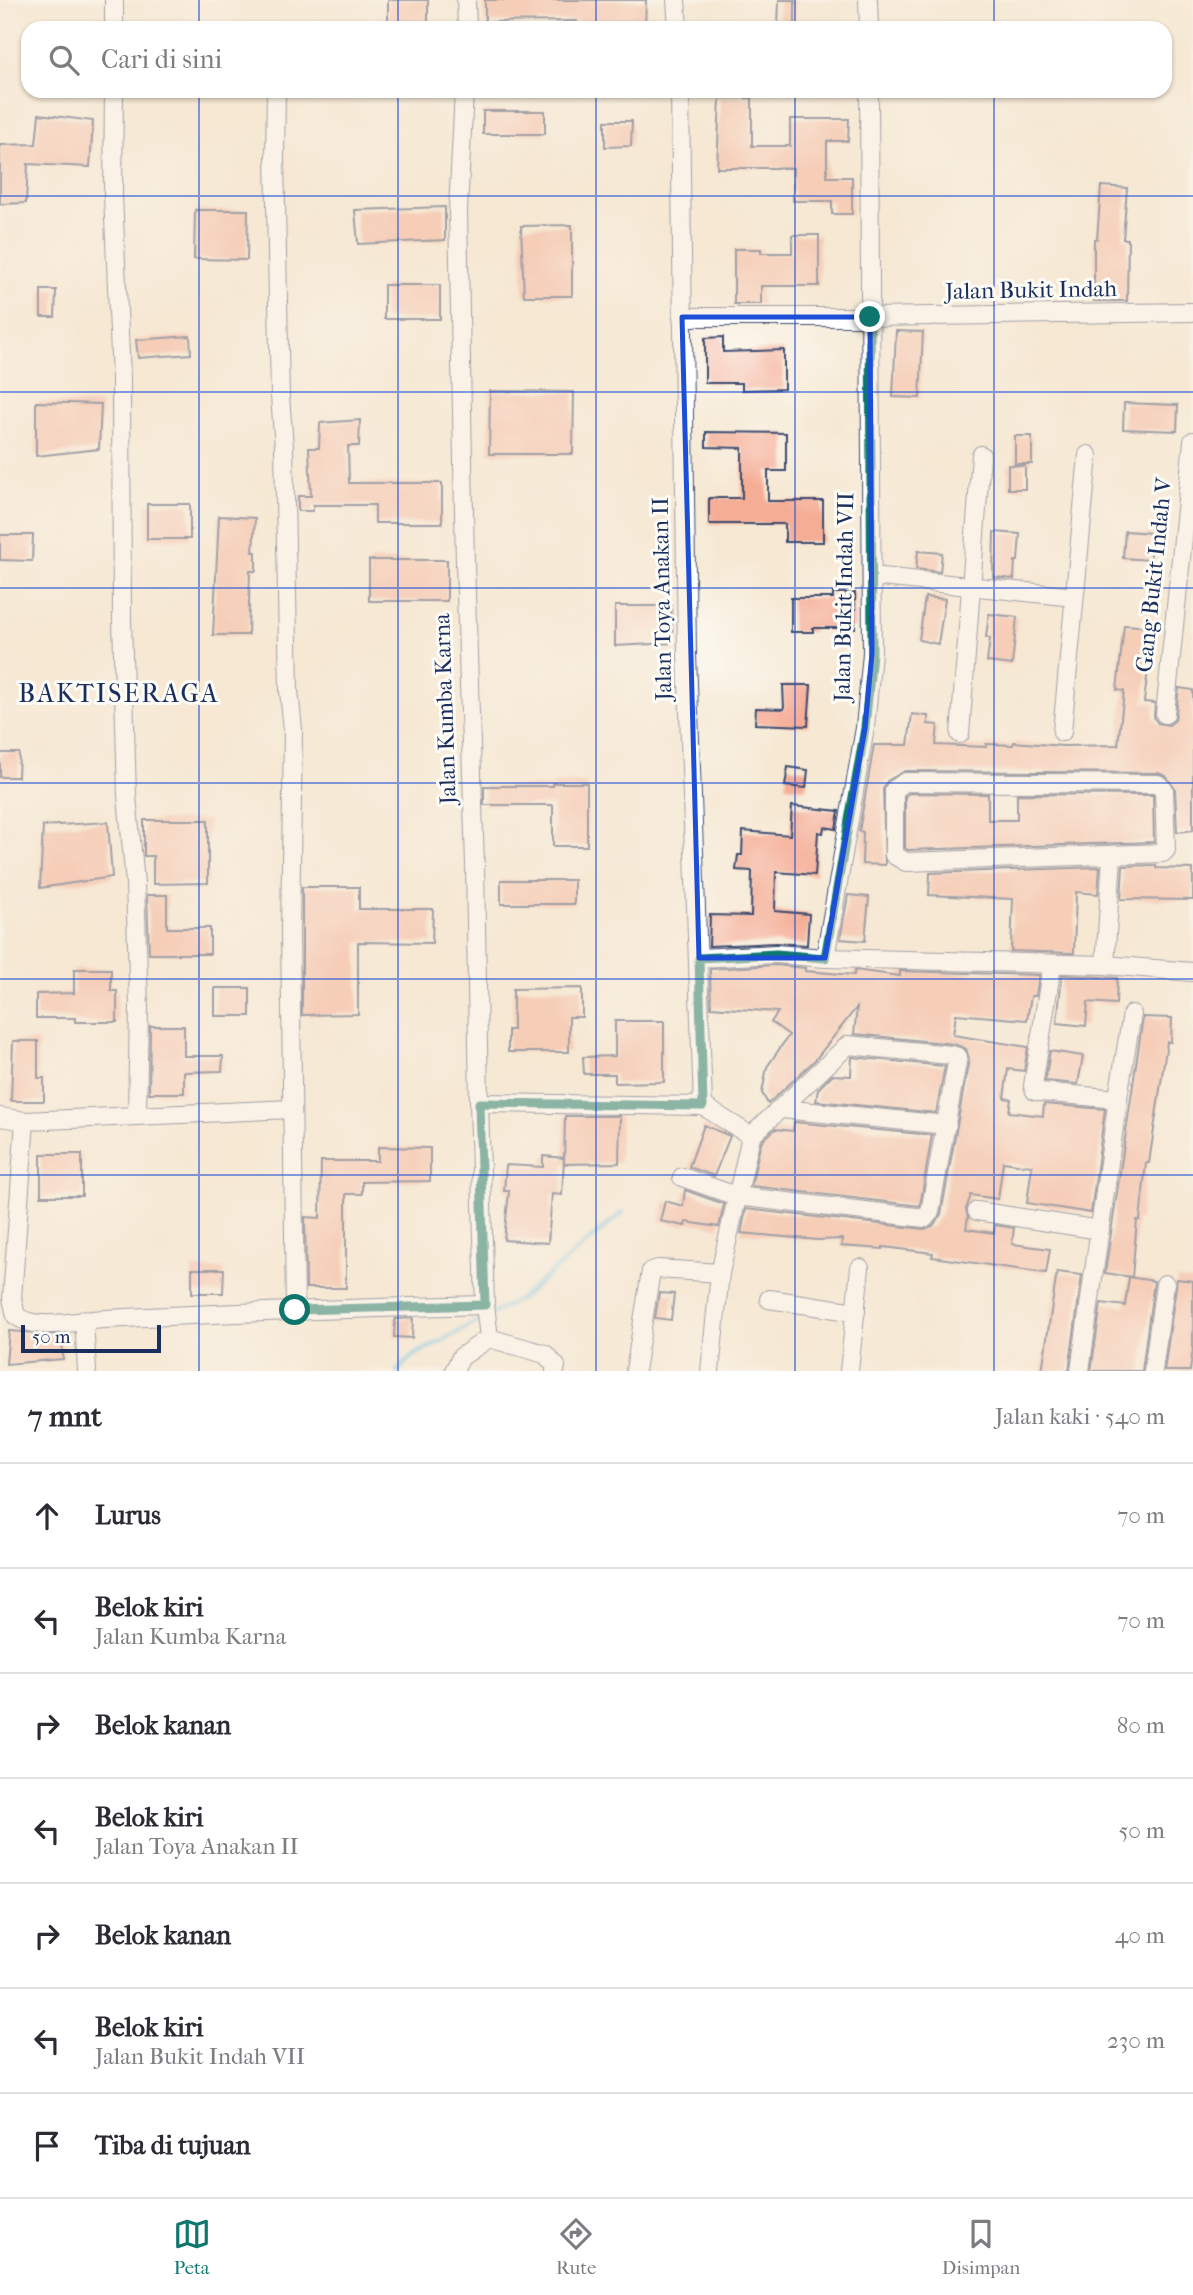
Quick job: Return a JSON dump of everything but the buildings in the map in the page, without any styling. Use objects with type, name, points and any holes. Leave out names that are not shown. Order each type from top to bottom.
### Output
[{"type":"street","points":[[114,0],[114,21]]},
{"type":"street","points":[[466,0],[467,21]]},
{"type":"street","points":[[676,0],[678,21]]},
{"type":"street","points":[[868,0],[869,21]]},
{"type":"street","points":[[114,98],[113,195],[121,378],[123,660],[127,796],[135,883],[139,1007],[137,1115]]},
{"type":"street","points":[[276,98],[280,383],[284,447],[289,691],[293,730],[290,930],[295,1310]]},
{"type":"street","name":"Jalan Kumba Karna","points":[[464,98],[458,211],[479,1103],[485,1306],[489,1332]]},
{"type":"street","name":"Jalan Toya Anakan II","points":[[680,98],[687,656],[703,1106]]},
{"type":"street","name":"Jalan Bukit Indah VII","points":[[825,958],[865,728],[872,653],[869,98]]},
{"type":"street","name":"Jalan Bukit Indah","points":[[682,317],[1193,312]]},
{"type":"street","name":"Gang Bukit Indah V","points":[[1165,714],[1193,442]]},
{"type":"street","points":[[1062,732],[1088,454]]},
{"type":"street","points":[[960,734],[981,455]]},
{"type":"street","points":[[872,576],[1074,597]]},
{"type":"street","points":[[905,782],[1162,786],[1166,850],[1163,853],[1112,856],[906,862],[894,855],[894,790],[905,782]]},
{"type":"street","points":[[1105,965],[1112,856]]},
{"type":"street","points":[[699,958],[776,954],[825,958],[1105,965],[1193,972]]},
{"type":"street","points":[[1052,965],[1033,1086],[1040,1092],[1118,1099]]},
{"type":"street","points":[[1080,1371],[1132,1014]]},
{"type":"street","points":[[681,1177],[736,1196],[925,1218],[930,1212],[958,1057],[853,1044],[845,1047],[751,1136],[736,1196],[720,1273],[710,1371]]},
{"type":"street","points":[[479,1103],[703,1106],[751,1136]]},
{"type":"street","points":[[0,1117],[25,1121],[292,1109]]},
{"type":"street","points":[[782,1109],[947,1125]]},
{"type":"street","points":[[25,1121],[12,1298],[16,1317],[34,1325],[84,1320],[295,1310],[485,1306]]},
{"type":"street","points":[[977,1211],[1100,1230]]},
{"type":"street","points":[[849,1371],[860,1268]]},
{"type":"street","points":[[635,1371],[651,1271],[658,1269],[720,1273]]},
{"type":"street","points":[[1153,1371],[1165,1284]]},
{"type":"street","points":[[769,1299],[856,1311]]},
{"type":"street","points":[[84,1320],[87,1371]]},
{"type":"street","points":[[454,1371],[461,1357],[489,1332],[545,1354],[556,1366],[555,1371]]},
{"type":"highlighted area","points":[[682,317],[870,317],[872,653],[865,728],[825,958],[699,958]]},
{"type":"waterway","points":[[397,1371],[413,1356],[520,1299],[623,1212]]},
{"type":"district","name":"BAKTISERAGA","points":[[119,693]]},
{"type":"route","points":[[295,1310],[485,1305],[479,1103],[703,1106],[699,958],[776,954],[825,958],[865,728],[872,653],[870,317]]}]
